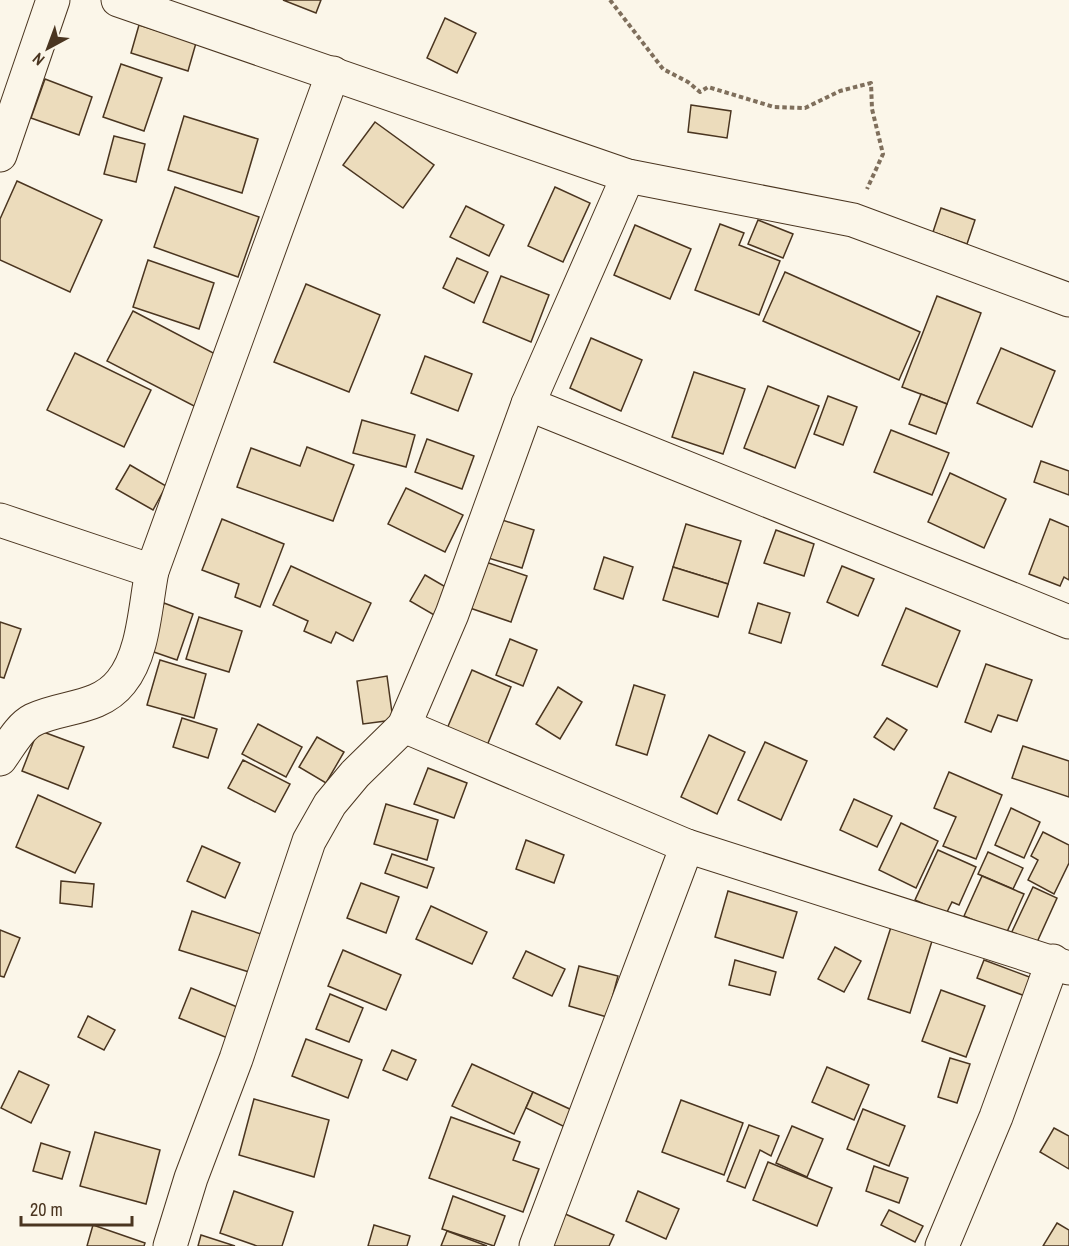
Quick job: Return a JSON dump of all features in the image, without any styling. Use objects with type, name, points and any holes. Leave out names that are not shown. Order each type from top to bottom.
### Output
[{"type":"street","points":[[0,155],[53,0]]},
{"type":"street","points":[[118,0],[628,176],[853,220],[1069,300]]},
{"type":"street","points":[[0,759],[32,720],[98,700],[121,683],[131,665],[140,637],[152,571],[333,73]]},
{"type":"street","points":[[170,1246],[191,1178],[236,1059],[309,841],[330,804],[355,774],[404,726],[452,614],[528,404],[628,176]]},
{"type":"street","points":[[528,404],[1069,622]]},
{"type":"street","points":[[0,520],[152,571]]},
{"type":"street","points":[[404,726],[687,846],[1061,964],[942,1246]]},
{"type":"street","points":[[536,1246],[687,846]]},
{"type":"path","points":[[610,0],[663,69],[688,82],[700,92],[708,87],[774,108],[805,108],[840,91],[872,83],[872,109],[883,154]]},
{"type":"building","points":[[283,0],[321,0],[316,13]]},
{"type":"building","points":[[445,18],[476,33],[457,73],[427,58]]},
{"type":"building","points":[[139,25],[196,43],[188,71],[131,53]]},
{"type":"building","points":[[121,64],[162,78],[144,131],[103,117]]},
{"type":"building","points":[[45,79],[92,97],[79,135],[31,118]]},
{"type":"building","points":[[691,105],[731,111],[727,138],[688,132]]},
{"type":"building","points":[[184,116],[258,139],[242,193],[168,170]]},
{"type":"building","points":[[375,122],[434,165],[403,208],[343,165]]},
{"type":"building","points":[[114,136],[145,144],[136,182],[104,174]]},
{"type":"building","points":[[17,181],[102,220],[70,292],[0,260],[0,219]]},
{"type":"building","points":[[175,187],[259,217],[238,277],[154,247]]},
{"type":"building","points":[[555,187],[590,203],[563,262],[528,246]]},
{"type":"building","points":[[466,206],[504,225],[489,256],[450,237]]},
{"type":"building","points":[[941,208],[975,220],[967,244],[933,232]]},
{"type":"building","points":[[758,220],[793,234],[783,258],[748,244]]},
{"type":"building","points":[[720,224],[744,233],[739,245],[780,261],[759,315],[695,290]]},
{"type":"building","points":[[635,225],[691,249],[670,299],[614,275]]},
{"type":"building","points":[[457,258],[488,272],[474,303],[443,288]]},
{"type":"building","points":[[148,260],[214,283],[199,329],[133,307]]},
{"type":"building","points":[[785,272],[920,332],[899,380],[763,321]]},
{"type":"building","points":[[501,276],[549,295],[531,342],[483,322]]},
{"type":"building","points":[[306,284],[380,315],[349,392],[274,362]]},
{"type":"building","points":[[937,296],[981,313],[947,404],[902,387]]},
{"type":"building","points":[[133,311],[221,357],[196,407],[107,361]]},
{"type":"building","points":[[591,338],[642,360],[621,411],[570,388]]},
{"type":"building","points":[[1001,348],[1055,371],[1032,427],[977,403]]},
{"type":"building","points":[[75,353],[151,390],[124,447],[47,410]]},
{"type":"building","points":[[425,356],[472,374],[458,411],[411,393]]},
{"type":"building","points":[[694,372],[745,389],[723,454],[672,437]]},
{"type":"building","points":[[768,386],[819,406],[795,468],[744,448]]},
{"type":"building","points":[[921,394],[947,404],[936,434],[909,424]]},
{"type":"building","points":[[828,396],[857,407],[843,445],[814,434]]},
{"type":"building","points":[[362,420],[415,435],[406,467],[353,453]]},
{"type":"building","points":[[891,430],[949,453],[932,495],[874,472]]},
{"type":"building","points":[[427,439],[474,456],[462,489],[415,472]]},
{"type":"building","points":[[307,447],[354,465],[333,521],[237,487],[251,448],[300,466]]},
{"type":"building","points":[[1041,461],[1069,471],[1069,495],[1034,482]]},
{"type":"building","points":[[130,465],[166,486],[153,510],[116,489]]},
{"type":"building","points":[[950,473],[1006,499],[984,548],[928,522]]},
{"type":"building","points":[[406,488],[463,515],[445,552],[388,524]]},
{"type":"building","points":[[496,518],[534,530],[522,568],[485,557]]},
{"type":"building","points":[[222,519],[284,544],[260,607],[235,597],[239,584],[202,570]]},
{"type":"building","points":[[1050,519],[1069,527],[1069,580],[1064,577],[1060,586],[1029,574]]},
{"type":"building","points":[[686,524],[741,541],[728,584],[673,567]]},
{"type":"building","points":[[776,530],[814,544],[804,576],[764,563]]},
{"type":"building","points":[[604,557],[633,567],[623,599],[594,589]]},
{"type":"building","points":[[477,559],[527,576],[511,622],[461,605]]},
{"type":"building","points":[[291,566],[371,603],[353,641],[336,632],[331,643],[304,631],[308,621],[273,605]]},
{"type":"building","points":[[842,566],[874,579],[858,616],[827,602]]},
{"type":"building","points":[[673,567],[728,584],[718,617],[663,600]]},
{"type":"building","points":[[425,575],[456,593],[441,619],[410,601]]},
{"type":"building","points":[[164,603],[193,614],[177,660],[148,650]]},
{"type":"building","points":[[758,603],[790,613],[781,643],[749,633]]},
{"type":"building","points":[[906,608],[960,631],[937,687],[882,665]]},
{"type":"building","points":[[199,617],[242,631],[229,672],[186,659]]},
{"type":"building","points":[[0,622],[21,629],[4,678],[0,677]]},
{"type":"building","points":[[510,639],[537,650],[523,686],[496,675]]},
{"type":"building","points":[[160,660],[206,674],[194,718],[147,705]]},
{"type":"building","points":[[986,664],[1032,680],[1017,721],[998,715],[991,732],[965,722]]},
{"type":"building","points":[[472,670],[511,687],[486,748],[446,731]]},
{"type":"building","points":[[387,676],[393,720],[363,724],[357,681]]},
{"type":"building","points":[[634,685],[665,695],[647,755],[616,745]]},
{"type":"building","points":[[558,687],[582,702],[560,739],[536,724]]},
{"type":"building","points":[[182,718],[217,729],[208,758],[173,747]]},
{"type":"building","points":[[887,718],[907,730],[894,750],[874,737]]},
{"type":"building","points":[[258,724],[302,747],[286,777],[242,754]]},
{"type":"building","points":[[38,730],[84,747],[68,789],[22,771]]},
{"type":"building","points":[[709,735],[745,752],[717,814],[681,797]]},
{"type":"building","points":[[317,737],[344,752],[326,783],[299,767]]},
{"type":"building","points":[[765,742],[807,761],[781,820],[738,800]]},
{"type":"building","points":[[1023,746],[1069,761],[1069,797],[1012,778]]},
{"type":"building","points":[[243,760],[290,784],[275,812],[228,788]]},
{"type":"building","points":[[428,768],[467,783],[454,818],[414,804]]},
{"type":"building","points":[[949,772],[1002,795],[976,859],[943,846],[956,817],[934,808]]},
{"type":"building","points":[[38,795],[101,823],[75,873],[16,847]]},
{"type":"building","points":[[854,799],[892,816],[877,847],[840,830]]},
{"type":"building","points":[[386,804],[438,820],[427,860],[374,844]]},
{"type":"building","points":[[1011,808],[1040,822],[1024,858],[995,845]]},
{"type":"building","points":[[901,823],[938,841],[916,888],[879,870]]},
{"type":"building","points":[[1043,832],[1069,845],[1069,863],[1054,894],[1028,880],[1038,860],[1031,856]]},
{"type":"building","points":[[526,840],[564,855],[554,883],[516,869]]},
{"type":"building","points":[[202,846],[240,863],[225,898],[187,881]]},
{"type":"building","points":[[938,850],[976,867],[959,905],[952,902],[946,914],[915,900]]},
{"type":"building","points":[[988,852],[1023,868],[1013,889],[978,874]]},
{"type":"building","points":[[392,854],[434,868],[427,888],[385,873]]},
{"type":"building","points":[[982,876],[1024,894],[1006,934],[964,916]]},
{"type":"building","points":[[61,881],[94,884],[92,907],[60,903]]},
{"type":"building","points":[[361,883],[399,897],[386,933],[347,918]]},
{"type":"building","points":[[1033,887],[1057,898],[1033,951],[1008,940]]},
{"type":"building","points":[[728,891],[797,912],[783,958],[715,937]]},
{"type":"building","points":[[431,906],[487,932],[472,964],[416,939]]},
{"type":"building","points":[[192,911],[261,934],[249,972],[179,950]]},
{"type":"building","points":[[891,927],[932,941],[910,1013],[868,999]]},
{"type":"building","points":[[0,930],[20,938],[4,977],[0,976]]},
{"type":"building","points":[[835,947],[861,961],[844,992],[818,979]]},
{"type":"building","points":[[343,950],[401,975],[386,1010],[328,986]]},
{"type":"building","points":[[526,951],[565,969],[552,996],[513,978]]},
{"type":"building","points":[[735,960],[776,972],[770,995],[729,985]]},
{"type":"building","points":[[984,960],[1040,981],[1033,999],[977,978]]},
{"type":"building","points":[[579,966],[618,976],[607,1017],[569,1006]]},
{"type":"building","points":[[191,988],[242,1009],[230,1039],[179,1018]]},
{"type":"building","points":[[941,990],[985,1006],[966,1057],[922,1041]]},
{"type":"building","points":[[330,994],[363,1008],[349,1042],[316,1029]]},
{"type":"building","points":[[88,1016],[115,1030],[104,1050],[78,1037]]},
{"type":"building","points":[[306,1039],[362,1060],[348,1098],[292,1076]]},
{"type":"building","points":[[392,1050],[416,1060],[407,1080],[383,1070]]},
{"type":"building","points":[[950,1058],[970,1064],[957,1103],[938,1097]]},
{"type":"building","points":[[472,1064],[533,1092],[514,1134],[452,1106]]},
{"type":"building","points":[[827,1067],[869,1085],[854,1120],[812,1102]]},
{"type":"building","points":[[19,1071],[49,1085],[31,1123],[1,1108]]},
{"type":"building","points":[[533,1092],[574,1111],[567,1128],[526,1108]]},
{"type":"building","points":[[254,1099],[329,1120],[314,1177],[239,1155]]},
{"type":"building","points":[[681,1100],[743,1123],[724,1175],[662,1152]]},
{"type":"building","points":[[863,1109],[905,1126],[889,1166],[847,1149]]},
{"type":"building","points":[[451,1117],[520,1142],[513,1160],[539,1169],[523,1212],[429,1178]]},
{"type":"building","points":[[749,1125],[779,1136],[771,1156],[760,1150],[745,1188],[727,1181]]},
{"type":"building","points":[[792,1126],[823,1139],[807,1177],[776,1163]]},
{"type":"building","points":[[1054,1128],[1069,1136],[1069,1169],[1040,1152]]},
{"type":"building","points":[[95,1132],[160,1150],[146,1204],[80,1186]]},
{"type":"building","points":[[41,1143],[70,1152],[62,1179],[33,1171]]},
{"type":"building","points":[[768,1162],[832,1188],[817,1226],[753,1200]]},
{"type":"building","points":[[874,1166],[908,1178],[899,1203],[866,1191]]},
{"type":"building","points":[[234,1191],[293,1212],[282,1246],[257,1246],[220,1233]]},
{"type":"building","points":[[638,1191],[679,1209],[666,1239],[626,1221]]},
{"type":"building","points":[[453,1196],[505,1216],[494,1246],[442,1229]]},
{"type":"building","points":[[556,1210],[614,1235],[609,1246],[555,1246],[542,1241]]},
{"type":"building","points":[[889,1210],[923,1226],[915,1242],[881,1225]]},
{"type":"building","points":[[1057,1223],[1069,1230],[1069,1246],[1043,1246]]},
{"type":"building","points":[[93,1225],[145,1243],[144,1246],[87,1246]]},
{"type":"building","points":[[374,1225],[410,1236],[407,1246],[368,1246]]},
{"type":"building","points":[[447,1231],[487,1246],[441,1246]]},
{"type":"building","points":[[201,1235],[235,1246],[198,1246]]}]
